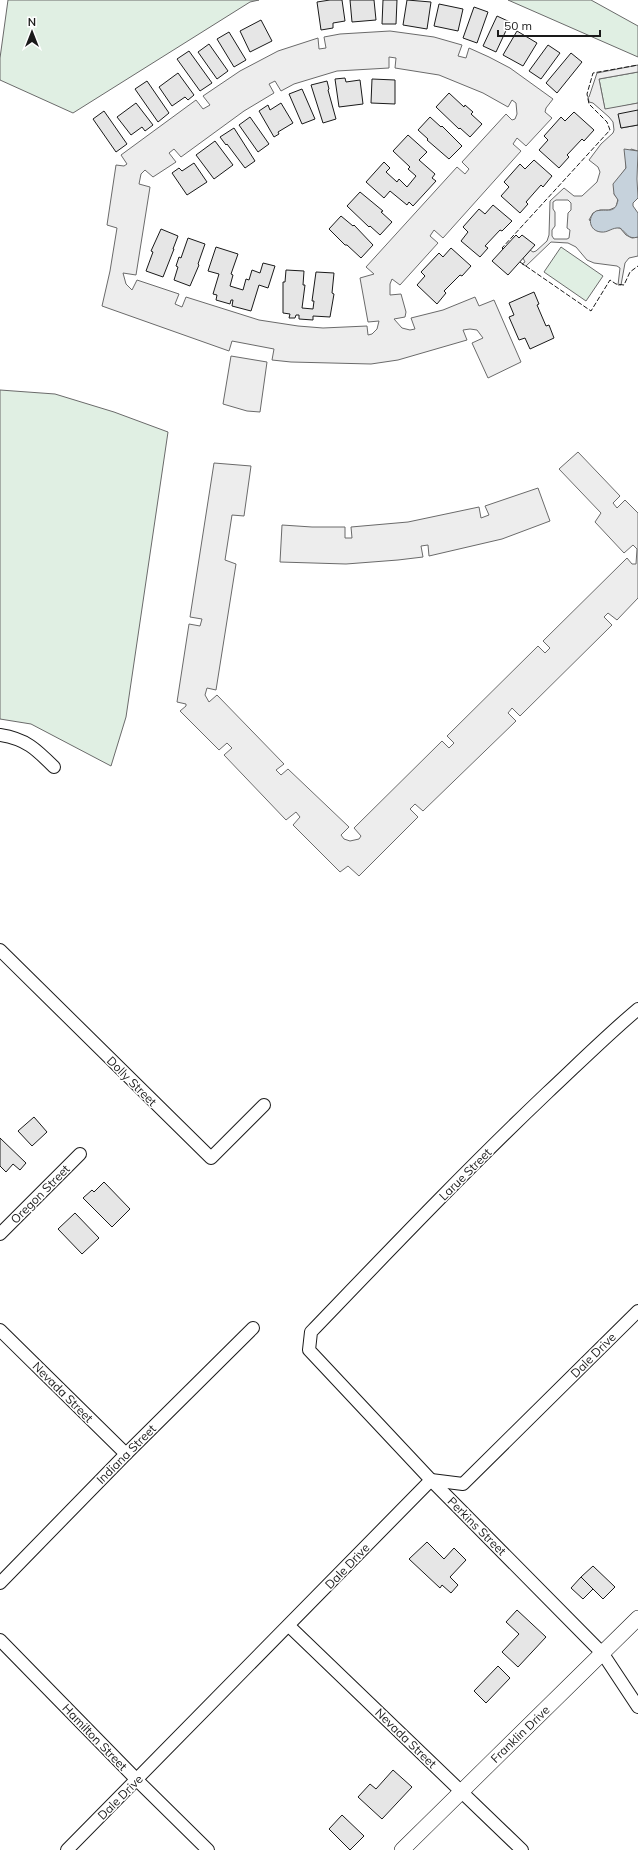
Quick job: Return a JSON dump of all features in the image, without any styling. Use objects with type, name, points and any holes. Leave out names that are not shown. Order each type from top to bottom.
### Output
[{"type":"street","points":[[0,735],[22,740],[30,745],[54,768]]},
{"type":"street","name":"Dolly Street","points":[[0,950],[211,1158],[264,1105]]},
{"type":"street","name":"Larue Street","points":[[309,1350],[311,1332],[388,1252],[507,1131],[638,1009]]},
{"type":"street","name":"Oregon Street","points":[[0,1234],[80,1154]]},
{"type":"street","name":"Dale Drive","points":[[67,1850],[431,1480],[463,1484],[638,1311]]},
{"type":"street","name":"Indiana Street","points":[[0,1583],[126,1454],[253,1328]]},
{"type":"street","name":"Nevada Street","points":[[0,1330],[126,1454]]},
{"type":"street","name":"Perkins Street","points":[[309,1350],[431,1480],[603,1654],[638,1707]]},
{"type":"street","name":"Franklin Drive","points":[[402,1850],[638,1618]]},
{"type":"street","name":"Nevada Street","points":[[289,1626],[522,1850]]},
{"type":"street","name":"Hamilton Street","points":[[0,1640],[208,1850]]},
{"type":"green space","points":[[8,0],[259,0],[250,2],[73,113],[0,80],[0,58]]},
{"type":"green space","points":[[508,0],[591,0],[638,26],[638,57]]},
{"type":"green space","points":[[638,72],[638,103],[605,110],[599,79]]},
{"type":"green space","points":[[561,247],[603,276],[586,301],[544,272]]},
{"type":"green space","points":[[0,390],[55,394],[114,412],[168,432],[126,717],[111,766],[31,724],[0,719]]},
{"type":"shaded area","points":[[390,31],[434,37],[462,45],[458,56],[466,58],[469,48],[489,57],[510,68],[553,99],[546,108],[545,112],[552,118],[526,146],[517,138],[513,144],[521,151],[443,238],[434,230],[430,236],[438,243],[400,285],[392,279],[390,284],[390,295],[401,294],[406,312],[405,317],[394,319],[402,328],[410,330],[415,329],[411,318],[443,310],[475,297],[479,306],[494,300],[521,362],[488,378],[472,343],[483,338],[477,330],[470,329],[463,330],[467,340],[398,360],[371,364],[291,362],[272,360],[274,349],[232,341],[229,351],[102,306],[110,271],[117,228],[107,225],[116,165],[124,166],[127,164],[121,155],[196,100],[203,109],[210,105],[203,96],[240,71],[278,51],[318,38],[319,49],[326,48],[324,37],[340,34]],"holes":[[[389,57],[396,58],[395,68],[439,75],[483,93],[508,107],[512,100],[516,103],[517,114],[515,119],[512,120],[506,114],[462,162],[469,169],[465,174],[457,167],[366,267],[374,274],[360,278],[368,322],[379,321],[377,329],[372,334],[368,335],[367,326],[323,328],[259,320],[186,297],[182,307],[175,304],[179,294],[137,280],[132,290],[126,284],[123,273],[136,275],[150,187],[139,184],[141,174],[145,170],[153,177],[176,162],[169,153],[174,149],[181,157],[244,111],[274,93],[269,84],[275,81],[281,91],[294,84],[337,71],[389,68]]]},
{"type":"shaded area","points":[[638,65],[638,72],[599,79],[605,109],[638,103],[638,112],[619,115],[621,128],[638,125],[638,151],[631,149],[626,162],[626,168],[620,177],[614,194],[618,199],[616,207],[593,213],[589,220],[608,230],[613,227],[620,228],[626,235],[632,238],[638,237],[638,256],[629,258],[625,263],[621,285],[618,285],[620,268],[617,266],[594,263],[587,260],[576,247],[568,243],[551,242],[526,266],[522,264],[525,262],[523,258],[530,250],[533,252],[536,251],[547,241],[549,235],[550,201],[564,188],[574,196],[582,196],[597,182],[600,172],[598,167],[589,160],[614,130],[613,122],[609,117],[593,103],[589,102],[588,97],[597,73]],"holes":[[[556,200],[568,200],[571,203],[571,210],[568,213],[567,228],[570,230],[569,238],[554,239],[552,236],[552,230],[555,226],[553,202]]]},
{"type":"shaded area","points":[[624,149],[638,151],[638,198],[633,203],[633,206],[638,213],[638,237],[635,238],[628,236],[620,228],[615,228],[606,232],[597,231],[592,226],[590,220],[596,211],[610,210],[615,208],[617,205],[618,200],[614,194],[613,184],[626,168]]},
{"type":"shaded area","points":[[231,356],[267,362],[260,412],[247,411],[223,404]]},
{"type":"shaded area","points":[[578,452],[620,496],[613,503],[617,508],[625,500],[638,513],[638,598],[617,620],[608,613],[604,617],[612,625],[520,716],[512,708],[508,713],[516,721],[423,811],[415,804],[410,809],[418,817],[359,876],[348,866],[340,872],[293,825],[300,817],[296,812],[286,820],[224,755],[232,748],[227,743],[219,750],[180,711],[186,706],[186,704],[177,702],[189,624],[200,626],[202,619],[190,617],[214,463],[251,466],[244,516],[232,515],[225,560],[236,564],[216,690],[207,688],[205,695],[209,702],[217,695],[284,764],[276,770],[281,775],[288,769],[349,827],[341,835],[344,839],[350,841],[359,839],[361,836],[354,828],[442,741],[449,748],[454,743],[447,736],[538,646],[545,653],[550,648],[543,641],[627,558],[632,564],[636,564],[637,549],[633,545],[624,553],[595,522],[601,513],[559,469]]},
{"type":"shaded area","points":[[538,488],[550,521],[502,539],[429,556],[428,545],[421,546],[423,557],[398,560],[346,564],[280,562],[282,525],[345,527],[345,538],[352,538],[351,527],[408,522],[479,507],[481,518],[489,515],[485,506]]},
{"type":"building","points":[[342,0],[345,21],[333,23],[333,28],[321,30],[317,2]]},
{"type":"building","points":[[350,0],[374,0],[376,20],[352,22]]},
{"type":"building","points":[[383,0],[397,0],[396,24],[382,24]]},
{"type":"building","points":[[407,0],[431,2],[427,29],[403,25]]},
{"type":"building","points":[[439,4],[463,9],[458,31],[434,26]]},
{"type":"building","points":[[474,7],[488,12],[477,43],[463,38]]},
{"type":"building","points":[[497,16],[510,22],[496,52],[483,46]]},
{"type":"building","points":[[261,20],[272,41],[250,52],[240,31]]},
{"type":"building","points":[[517,31],[537,43],[523,66],[503,55]]},
{"type":"building","points":[[229,32],[246,60],[234,67],[217,39]]},
{"type":"building","points":[[209,44],[228,71],[217,79],[198,52]]},
{"type":"building","points":[[548,45],[560,53],[541,79],[529,71]]},
{"type":"building","points":[[189,51],[212,83],[200,91],[177,59]]},
{"type":"building","points":[[571,53],[582,62],[557,93],[546,83]]},
{"type":"building","points":[[178,73],[194,95],[188,100],[185,97],[172,106],[159,87]]},
{"type":"building","points":[[345,78],[346,82],[360,80],[363,104],[339,107],[335,79]]},
{"type":"building","points":[[372,79],[395,80],[395,104],[371,103]]},
{"type":"building","points":[[147,81],[169,113],[158,122],[135,89]]},
{"type":"building","points":[[327,81],[336,119],[323,123],[311,85]]},
{"type":"building","points":[[302,89],[315,119],[302,124],[289,94]]},
{"type":"building","points":[[449,93],[464,107],[465,105],[473,112],[471,114],[482,124],[470,137],[460,128],[459,129],[436,107]]},
{"type":"building","points":[[136,103],[153,125],[145,131],[142,127],[131,135],[117,117]]},
{"type":"building","points":[[281,103],[293,123],[278,132],[279,134],[274,137],[259,111],[268,105],[270,110]]},
{"type":"building","points":[[638,110],[638,125],[621,128],[618,114]]},
{"type":"building","points":[[104,111],[127,144],[116,152],[93,119]]},
{"type":"building","points":[[574,112],[594,130],[584,141],[582,139],[567,155],[569,157],[559,168],[539,150],[548,140],[544,136],[561,117],[565,121]]},
{"type":"building","points":[[250,117],[269,144],[258,152],[239,125]]},
{"type":"building","points":[[430,117],[441,127],[442,126],[462,146],[449,159],[418,130]]},
{"type":"building","points":[[234,128],[255,161],[245,168],[220,137]]},
{"type":"building","points":[[408,135],[427,152],[419,160],[435,174],[432,178],[436,181],[413,206],[409,202],[407,205],[390,191],[384,198],[366,182],[384,162],[390,168],[386,172],[397,182],[399,179],[407,187],[416,176],[408,169],[410,167],[393,151]]},
{"type":"building","points":[[215,141],[233,165],[214,179],[196,155]]},
{"type":"building","points":[[534,160],[552,176],[543,187],[541,185],[526,202],[528,204],[520,213],[501,196],[509,187],[504,182],[520,164],[525,169]]},
{"type":"building","points":[[194,163],[207,182],[187,195],[172,173],[179,168],[182,171]]},
{"type":"building","points":[[360,192],[383,211],[381,212],[392,222],[380,235],[370,226],[369,227],[347,206]]},
{"type":"building","points":[[493,205],[512,221],[502,231],[500,230],[485,246],[488,248],[480,257],[461,241],[468,232],[463,227],[479,209],[485,214]]},
{"type":"building","points":[[341,216],[353,226],[354,225],[373,245],[361,258],[329,229]]},
{"type":"building","points":[[161,229],[178,236],[163,277],[146,271],[153,252],[151,251]]},
{"type":"building","points":[[516,235],[519,238],[522,235],[535,245],[508,275],[492,261]]},
{"type":"building","points":[[188,238],[205,244],[198,264],[199,265],[190,286],[174,280],[179,257],[181,258]]},
{"type":"building","points":[[216,247],[238,254],[231,274],[233,275],[230,286],[243,290],[246,279],[249,280],[252,270],[260,273],[263,263],[275,266],[268,288],[259,285],[251,311],[232,306],[233,300],[231,300],[230,304],[216,300],[217,295],[213,294],[219,274],[208,271]]},
{"type":"building","points":[[451,248],[471,266],[462,276],[460,275],[444,291],[446,293],[437,304],[417,285],[425,276],[421,272],[439,253],[443,257]]},
{"type":"building","points":[[286,270],[304,271],[303,285],[305,285],[302,308],[313,309],[314,301],[312,301],[316,272],[334,273],[332,293],[334,294],[330,317],[313,316],[313,320],[299,319],[299,315],[296,315],[295,318],[289,318],[290,314],[283,313],[283,282],[285,282]]},
{"type":"building","points":[[534,292],[539,304],[537,305],[546,326],[549,325],[554,338],[530,349],[525,338],[519,340],[509,317],[514,315],[509,303]]},
{"type":"building","points":[[34,1117],[47,1132],[32,1146],[18,1131]]},
{"type":"building","points":[[0,1138],[26,1163],[20,1170],[13,1164],[6,1172],[0,1166]]},
{"type":"building","points":[[104,1182],[130,1209],[112,1227],[83,1198],[92,1190],[94,1192]]},
{"type":"building","points":[[75,1213],[99,1238],[82,1254],[58,1229]]},
{"type":"building","points":[[427,1542],[444,1559],[454,1548],[466,1560],[450,1577],[458,1585],[451,1593],[442,1585],[440,1588],[409,1559]]},
{"type":"building","points":[[593,1566],[615,1587],[603,1599],[581,1577]]},
{"type":"building","points":[[581,1577],[593,1589],[583,1599],[571,1588]]},
{"type":"building","points":[[517,1610],[546,1637],[518,1667],[502,1652],[519,1634],[506,1622]]},
{"type":"building","points":[[498,1666],[510,1678],[486,1703],[474,1691]]},
{"type":"building","points":[[393,1770],[412,1787],[382,1819],[358,1797],[370,1784],[376,1789]]},
{"type":"building","points":[[342,1815],[364,1836],[350,1850],[329,1829]]},
{"type":"fence","points":[[503,249],[502,248],[610,130],[607,122],[589,104],[587,94],[593,73],[638,65]]},
{"type":"fence","points":[[520,262],[591,311],[610,280],[616,284],[624,285],[630,272],[638,266]]}]
